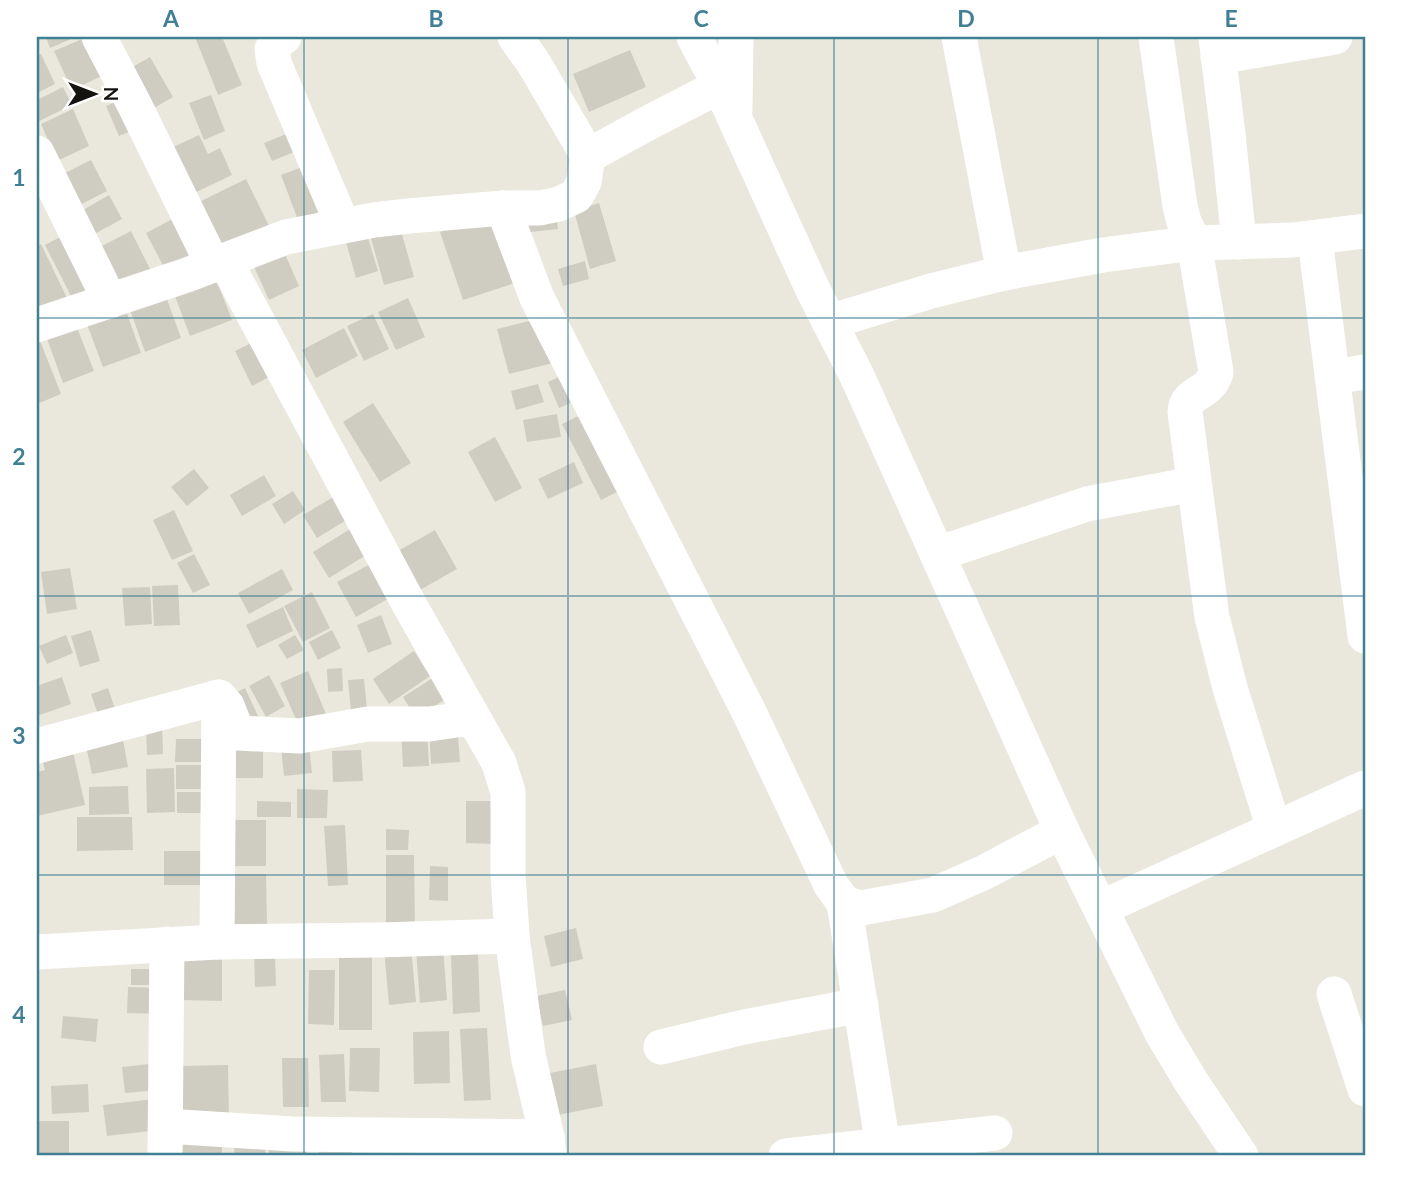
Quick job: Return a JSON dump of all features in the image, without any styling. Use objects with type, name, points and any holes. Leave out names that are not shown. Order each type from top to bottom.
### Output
[{"type":"street","points":[[99,37],[219,263],[499,763],[508,792],[512,936],[528,1055],[548,1147],[387,1146],[292,1134],[165,1141],[167,944]]},
{"type":"street","points":[[37,326],[286,237],[410,216],[503,208],[540,208],[559,204],[576,196],[584,182],[588,156],[533,62],[515,37]]},
{"type":"street","points":[[694,37],[735,117],[813,290],[857,376],[1062,831],[1162,1033],[1241,1156]]},
{"type":"street","points":[[735,117],[736,37]]},
{"type":"street","points":[[959,37],[1004,273]]},
{"type":"street","points":[[1156,37],[1180,206],[1194,243],[1216,372],[1208,388],[1188,400],[1185,405],[1212,617],[1230,688],[1273,829]]},
{"type":"street","points":[[1239,242],[1217,47],[1335,37]]},
{"type":"street","points":[[274,41],[274,63],[343,226]]},
{"type":"street","points":[[588,156],[720,86]]},
{"type":"street","points":[[37,153],[110,301]]},
{"type":"street","points":[[503,208],[537,298],[749,712],[831,885],[844,903],[883,1146]]},
{"type":"street","points":[[829,322],[931,291],[1004,273],[1103,255],[1194,243],[1315,239],[1365,231]]},
{"type":"street","points":[[1315,239],[1349,374],[1365,636]]},
{"type":"street","points":[[937,554],[1087,504],[1194,484]]},
{"type":"street","points":[[219,697],[227,706],[238,733],[299,736],[368,724],[429,724],[464,719],[477,724]]},
{"type":"street","points":[[37,746],[219,697]]},
{"type":"street","points":[[217,942],[219,697]]},
{"type":"street","points":[[1101,908],[1365,788]]},
{"type":"street","points":[[844,903],[861,908],[933,895],[985,872],[1062,831]]},
{"type":"street","points":[[38,942],[167,944],[512,936]]},
{"type":"street","points":[[1334,994],[1365,1089]]},
{"type":"street","points":[[661,1047],[744,1027],[861,1006]]},
{"type":"street","points":[[786,1156],[995,1133]]},
{"type":"building","points":[[46,37],[76,37],[50,48]]},
{"type":"building","points":[[87,37],[106,74],[72,90],[54,51]]},
{"type":"building","points":[[195,37],[222,37],[242,85],[218,95]]},
{"type":"building","points":[[630,50],[646,87],[589,112],[573,74]]},
{"type":"building","points":[[41,54],[55,84],[37,93],[37,55]]},
{"type":"building","points":[[150,57],[173,97],[147,112],[124,72]]},
{"type":"building","points":[[63,87],[72,105],[37,122],[37,100]]},
{"type":"building","points":[[211,95],[225,131],[204,140],[189,103]]},
{"type":"building","points":[[123,99],[136,129],[119,136],[106,106]]},
{"type":"building","points":[[73,109],[89,146],[57,161],[41,124]]},
{"type":"building","points":[[291,132],[299,150],[272,161],[264,143]]},
{"type":"building","points":[[199,135],[208,154],[220,148],[232,175],[188,196],[167,150]]},
{"type":"building","points":[[91,160],[107,191],[74,208],[57,177]]},
{"type":"building","points":[[310,164],[327,209],[298,220],[281,175]]},
{"type":"building","points":[[246,179],[270,228],[220,253],[197,203]]},
{"type":"building","points":[[109,195],[122,219],[89,237],[76,214]]},
{"type":"building","points":[[599,203],[616,261],[590,269],[574,211]]},
{"type":"building","points":[[182,214],[203,254],[167,273],[146,233]]},
{"type":"building","points":[[556,214],[558,229],[521,233],[519,217]]},
{"type":"building","points":[[492,215],[515,283],[463,300],[440,232]]},
{"type":"building","points":[[398,220],[414,277],[384,285],[368,228]]},
{"type":"building","points":[[365,228],[378,271],[356,278],[344,235]]},
{"type":"building","points":[[131,231],[153,275],[119,292],[98,248]]},
{"type":"building","points":[[68,233],[94,287],[72,298],[45,245]]},
{"type":"building","points":[[41,244],[68,300],[41,314],[37,305],[37,246]]},
{"type":"building","points":[[281,245],[299,286],[269,300],[251,260]]},
{"type":"building","points":[[585,261],[589,279],[563,286],[558,269]]},
{"type":"building","points":[[214,274],[232,320],[190,336],[173,291]]},
{"type":"building","points":[[164,291],[181,338],[145,352],[128,304]]},
{"type":"building","points":[[408,298],[425,337],[396,350],[378,312]]},
{"type":"building","points":[[124,305],[141,353],[103,367],[85,319]]},
{"type":"building","points":[[373,314],[389,349],[364,361],[347,326]]},
{"type":"building","points":[[541,318],[553,363],[509,374],[497,329]]},
{"type":"building","points":[[76,325],[94,371],[63,383],[46,336]]},
{"type":"building","points":[[344,328],[358,356],[316,378],[302,350]]},
{"type":"building","points":[[37,333],[61,394],[37,404]]},
{"type":"building","points":[[261,338],[278,372],[252,386],[235,351]]},
{"type":"building","points":[[570,372],[582,398],[559,408],[548,382]]},
{"type":"building","points":[[538,384],[544,402],[516,410],[511,391]]},
{"type":"building","points":[[373,403],[411,463],[380,482],[343,422]]},
{"type":"building","points":[[587,412],[625,488],[601,500],[562,424]]},
{"type":"building","points":[[557,414],[561,437],[527,442],[523,420]]},
{"type":"building","points":[[495,437],[522,488],[495,502],[468,452]]},
{"type":"building","points":[[574,462],[583,483],[548,499],[538,479]]},
{"type":"building","points":[[194,469],[209,488],[187,506],[171,487]]},
{"type":"building","points":[[264,475],[276,496],[242,516],[230,495]]},
{"type":"building","points":[[293,491],[305,510],[284,524],[272,504]]},
{"type":"building","points":[[340,493],[353,516],[317,538],[303,515]]},
{"type":"building","points":[[174,510],[193,551],[172,560],[153,520]]},
{"type":"building","points":[[355,526],[371,552],[329,578],[313,552]]},
{"type":"building","points":[[435,530],[457,569],[420,590],[398,551]]},
{"type":"building","points":[[194,554],[210,585],[193,593],[177,563]]},
{"type":"building","points":[[374,562],[393,596],[356,617],[337,582]]},
{"type":"building","points":[[70,568],[77,609],[47,614],[41,572]]},
{"type":"building","points":[[282,569],[293,590],[249,614],[238,593]]},
{"type":"building","points":[[178,585],[180,625],[154,626],[152,586]]},
{"type":"building","points":[[150,587],[152,624],[125,626],[122,588]]},
{"type":"building","points":[[312,592],[330,628],[303,642],[284,606]]},
{"type":"building","points":[[283,607],[293,631],[257,648],[246,625]]},
{"type":"building","points":[[381,615],[392,644],[368,653],[357,625]]},
{"type":"building","points":[[91,630],[100,661],[80,667],[71,636]]},
{"type":"building","points":[[332,630],[341,648],[318,660],[309,642]]},
{"type":"building","points":[[66,635],[73,653],[47,664],[39,646]]},
{"type":"building","points":[[295,635],[304,650],[287,659],[278,645]]},
{"type":"building","points":[[414,651],[430,676],[389,704],[373,679]]},
{"type":"building","points":[[342,668],[343,691],[328,692],[327,669]]},
{"type":"building","points":[[308,671],[326,714],[299,726],[280,683]]},
{"type":"building","points":[[439,674],[452,695],[416,718],[403,697]]},
{"type":"building","points":[[269,675],[285,706],[266,717],[249,686]]},
{"type":"building","points":[[62,677],[71,704],[37,716],[37,686]]},
{"type":"building","points":[[364,679],[367,709],[351,711],[348,680]]},
{"type":"building","points":[[108,688],[117,715],[100,720],[91,694]]},
{"type":"building","points":[[245,688],[260,720],[244,728],[229,696]]},
{"type":"building","points":[[162,721],[163,754],[147,755],[146,722]]},
{"type":"building","points":[[457,724],[460,762],[431,764],[429,726]]},
{"type":"building","points":[[427,729],[429,766],[403,767],[401,730]]},
{"type":"building","points":[[122,734],[128,767],[92,774],[85,742]]},
{"type":"building","points":[[176,739],[207,739],[207,762],[175,762]]},
{"type":"building","points":[[232,741],[263,741],[263,778],[232,778]]},
{"type":"building","points":[[71,743],[85,805],[37,816],[37,772],[45,770],[40,751]]},
{"type":"building","points":[[309,745],[312,773],[284,776],[281,748]]},
{"type":"building","points":[[361,750],[363,781],[333,782],[332,751]]},
{"type":"building","points":[[176,765],[207,765],[207,789],[176,789]]},
{"type":"building","points":[[174,768],[175,812],[147,813],[146,769]]},
{"type":"building","points":[[128,786],[129,814],[89,815],[89,787]]},
{"type":"building","points":[[297,789],[328,790],[327,818],[297,818]]},
{"type":"building","points":[[177,792],[207,792],[207,813],[177,813]]},
{"type":"building","points":[[257,801],[291,802],[291,817],[257,817]]},
{"type":"building","points":[[466,801],[494,801],[494,844],[466,843]]},
{"type":"building","points":[[77,817],[132,817],[133,850],[77,851]]},
{"type":"building","points":[[218,820],[266,820],[266,866],[218,866]]},
{"type":"building","points":[[345,825],[348,885],[328,886],[324,826]]},
{"type":"building","points":[[386,829],[409,830],[408,850],[386,850]]},
{"type":"building","points":[[164,851],[212,851],[212,885],[164,885]]},
{"type":"building","points":[[386,855],[414,855],[415,927],[386,927]]},
{"type":"building","points":[[430,866],[448,867],[448,901],[429,900]]},
{"type":"building","points":[[228,874],[266,874],[267,924],[229,924]]},
{"type":"building","points":[[576,928],[583,959],[551,967],[544,936]]},
{"type":"building","points":[[411,946],[416,1002],[389,1005],[384,949]]},
{"type":"building","points":[[443,947],[447,1000],[420,1003],[416,950]]},
{"type":"building","points":[[183,951],[222,952],[222,1001],[182,1000]]},
{"type":"building","points":[[478,954],[480,1012],[453,1014],[451,955]]},
{"type":"building","points":[[254,955],[275,955],[276,986],[255,987]]},
{"type":"building","points":[[339,955],[372,955],[372,1030],[339,1030]]},
{"type":"building","points":[[131,969],[154,969],[155,985],[131,985]]},
{"type":"building","points":[[309,970],[335,970],[334,1025],[308,1024]]},
{"type":"building","points":[[128,987],[160,988],[160,1014],[127,1013]]},
{"type":"building","points":[[565,990],[572,1020],[543,1026],[536,996]]},
{"type":"building","points":[[63,1016],[98,1019],[96,1042],[61,1038]]},
{"type":"building","points":[[487,1028],[491,1100],[464,1101],[460,1029]]},
{"type":"building","points":[[449,1031],[450,1083],[414,1084],[413,1032]]},
{"type":"building","points":[[350,1048],[380,1048],[379,1092],[349,1091]]},
{"type":"building","points":[[344,1054],[346,1102],[321,1102],[319,1055]]},
{"type":"building","points":[[282,1058],[308,1058],[309,1107],[283,1107]]},
{"type":"building","points":[[158,1063],[160,1090],[125,1093],[122,1067]]},
{"type":"building","points":[[596,1064],[603,1106],[553,1116],[545,1074]]},
{"type":"building","points":[[228,1065],[229,1120],[178,1121],[178,1066]]},
{"type":"building","points":[[88,1084],[89,1112],[52,1114],[51,1086]]},
{"type":"building","points":[[155,1099],[159,1130],[107,1136],[103,1105]]},
{"type":"building","points":[[37,1121],[69,1121],[69,1156],[37,1156]]},
{"type":"building","points":[[183,1132],[222,1133],[222,1156],[182,1156]]},
{"type":"building","points":[[235,1139],[266,1140],[265,1156],[234,1156]]},
{"type":"building","points":[[269,1144],[307,1145],[307,1156],[269,1156]]},
{"type":"building","points":[[352,1144],[352,1156],[319,1156],[319,1146]]},
{"type":"building","points":[[402,1150],[443,1151],[443,1156],[402,1156]]}]
